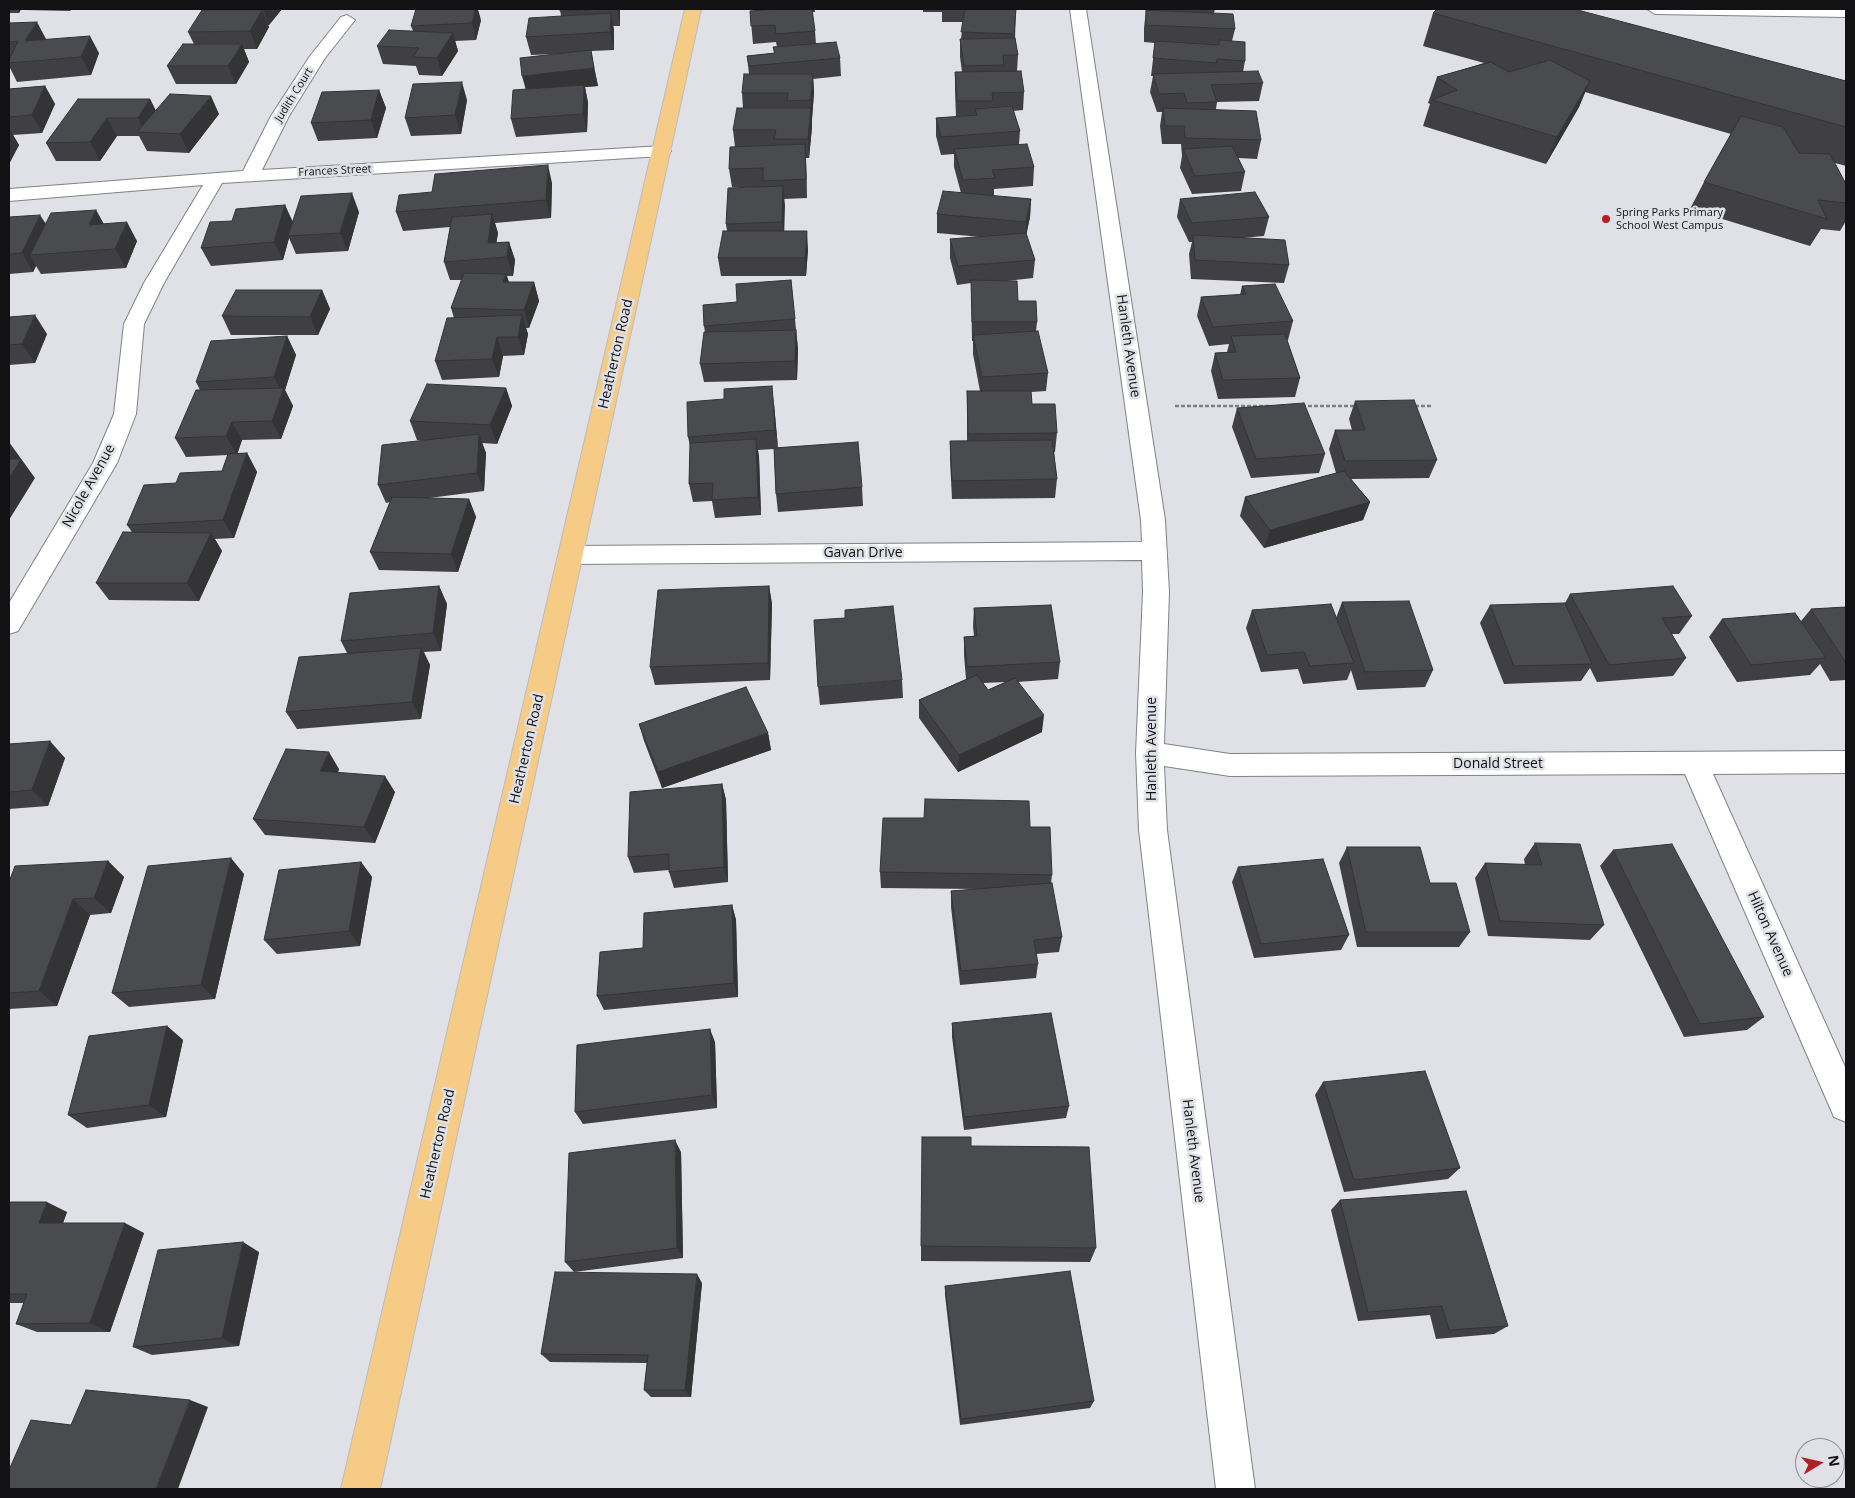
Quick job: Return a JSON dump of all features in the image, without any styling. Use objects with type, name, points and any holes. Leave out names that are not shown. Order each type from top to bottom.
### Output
[{"type":"main road","name":"Heatherton Road","points":[[360,1489],[694,9]]},
{"type":"street","name":"Hanleth Avenue","points":[[1078,9],[1152,510],[1156,592],[1150,753],[1153,830],[1236,1489]]},
{"type":"street","points":[[1655,9],[1846,12]]},
{"type":"street","name":"Judith Court","points":[[250,176],[280,116],[318,56],[347,20]]},
{"type":"street","name":"Frances Street","points":[[9,195],[216,178],[662,151]]},
{"type":"street","name":"Nicole Avenue","points":[[9,624],[105,463],[125,414],[128,368],[134,324],[154,283],[216,178]]},
{"type":"street","name":"Gavan Drive","points":[[571,555],[1155,551]]},
{"type":"street","name":"Donald Street","points":[[1150,753],[1230,766],[1846,762]]},
{"type":"street","name":"Hilton Avenue","points":[[1694,763],[1846,1106]]},
{"type":"path","points":[[1175,406],[1274,406]]},
{"type":"path","points":[[1294,406],[1362,406]]},
{"type":"path","points":[[1412,406],[1432,406]]},
{"type":"building","points":[[416,9],[475,9],[472,23],[411,26]]},
{"type":"building","points":[[560,9],[604,9],[560,11]]},
{"type":"building","points":[[812,9],[815,31],[776,34],[775,25],[751,26],[750,11]]},
{"type":"building","points":[[965,9],[1016,9],[1014,34],[961,32]]},
{"type":"building","points":[[1437,9],[1574,9],[1846,81],[1846,127],[1433,13]]},
{"type":"building","points":[[202,10],[262,10],[250,31],[188,32]]},
{"type":"building","points":[[1146,10],[1233,14],[1235,29],[1146,25]]},
{"type":"building","points":[[611,13],[610,32],[526,37],[529,18]]},
{"type":"building","points":[[37,22],[25,41],[90,36],[81,57],[9,63],[18,41],[9,42],[9,23]]},
{"type":"building","points":[[389,30],[453,33],[437,58],[413,57],[419,48],[377,46]]},
{"type":"building","points":[[1015,38],[1018,55],[1003,55],[1004,65],[964,66],[960,39]]},
{"type":"building","points":[[1219,40],[1245,42],[1245,61],[1217,59],[1216,63],[1153,58],[1155,41],[1219,45]]},
{"type":"building","points":[[836,42],[840,58],[749,66],[747,56],[775,53],[773,47]]},
{"type":"building","points":[[183,44],[242,44],[228,66],[167,66]]},
{"type":"building","points":[[591,50],[594,68],[522,76],[520,58]]},
{"type":"building","points":[[1550,60],[1590,81],[1557,137],[1432,100],[1457,90],[1437,77],[1491,62],[1509,72]]},
{"type":"building","points":[[1021,71],[1024,92],[992,93],[993,101],[957,101],[955,72]]},
{"type":"building","points":[[1258,71],[1263,83],[1211,85],[1217,102],[1187,103],[1184,93],[1159,94],[1153,74]]},
{"type":"building","points":[[744,74],[813,74],[811,100],[787,101],[788,93],[742,93]]},
{"type":"building","points":[[462,82],[455,115],[405,118],[413,84]]},
{"type":"building","points":[[584,85],[583,114],[511,119],[513,90]]},
{"type":"building","points":[[45,86],[32,115],[9,117],[9,89]]},
{"type":"building","points":[[379,90],[371,120],[311,123],[322,92]]},
{"type":"building","points":[[170,94],[211,96],[180,134],[137,132]]},
{"type":"building","points":[[78,99],[150,99],[138,118],[107,118],[90,142],[46,143]]},
{"type":"building","points":[[1012,106],[1020,131],[941,137],[936,118],[977,115],[975,109]]},
{"type":"building","points":[[737,108],[811,108],[808,139],[774,139],[776,130],[733,130]]},
{"type":"building","points":[[1163,108],[1256,111],[1261,140],[1185,138],[1184,126],[1165,126]]},
{"type":"building","points":[[1741,116],[1783,127],[1799,153],[1830,154],[1846,184],[1846,203],[1818,200],[1827,219],[1704,182]]},
{"type":"building","points":[[805,144],[806,179],[763,181],[763,168],[729,169],[730,147]]},
{"type":"building","points":[[1027,144],[1034,167],[992,170],[995,178],[963,180],[954,149]]},
{"type":"building","points":[[1232,146],[1245,172],[1195,176],[1183,149]]},
{"type":"building","points":[[548,165],[546,200],[396,212],[399,195],[432,192],[435,174]]},
{"type":"building","points":[[783,186],[782,222],[726,224],[728,188]]},
{"type":"building","points":[[943,191],[1031,199],[1026,222],[937,214]]},
{"type":"building","points":[[1255,192],[1269,217],[1192,223],[1180,199]]},
{"type":"building","points":[[352,193],[340,233],[288,236],[301,196]]},
{"type":"building","points":[[285,205],[274,242],[201,248],[210,222],[232,221],[236,209]]},
{"type":"building","points":[[96,210],[89,225],[127,222],[115,249],[30,255],[51,213]]},
{"type":"building","points":[[492,214],[488,243],[509,242],[507,257],[444,262],[452,217]]},
{"type":"building","points":[[40,215],[22,253],[9,254],[9,217]]},
{"type":"building","points":[[723,231],[807,231],[805,258],[718,258]]},
{"type":"building","points":[[1026,233],[1035,260],[958,266],[950,239]]},
{"type":"building","points":[[1193,235],[1285,240],[1289,265],[1195,260]]},
{"type":"building","points":[[464,273],[506,274],[503,282],[534,282],[524,310],[451,308]]},
{"type":"building","points":[[791,280],[795,319],[704,326],[703,305],[737,302],[736,284]]},
{"type":"building","points":[[971,280],[1017,281],[1018,301],[1036,301],[1037,322],[972,322]]},
{"type":"building","points":[[1275,284],[1293,321],[1213,327],[1201,297],[1246,294],[1242,286]]},
{"type":"building","points":[[236,290],[322,290],[310,317],[222,316]]},
{"type":"building","points":[[35,315],[22,344],[9,345],[9,317]]},
{"type":"building","points":[[522,315],[518,337],[497,337],[492,359],[435,361],[447,318]]},
{"type":"building","points":[[796,330],[795,361],[700,364],[704,332]]},
{"type":"building","points":[[1038,331],[1048,373],[982,377],[973,335]]},
{"type":"building","points":[[1285,334],[1300,378],[1223,380],[1215,353],[1236,352],[1231,336]]},
{"type":"building","points":[[287,336],[274,377],[196,382],[211,341]]},
{"type":"building","points":[[427,384],[506,388],[490,425],[410,421]]},
{"type":"building","points":[[772,386],[775,430],[688,437],[687,402],[724,399],[724,389]]},
{"type":"building","points":[[284,388],[272,421],[232,422],[226,436],[175,438],[196,390]]},
{"type":"building","points":[[967,391],[1031,391],[1032,404],[1055,404],[1057,433],[968,434]]},
{"type":"building","points":[[1414,400],[1437,460],[1345,461],[1335,430],[1365,430],[1355,401]]},
{"type":"building","points":[[1304,403],[1325,454],[1256,459],[1237,408]]},
{"type":"building","points":[[479,434],[477,473],[378,485],[382,445]]},
{"type":"building","points":[[756,439],[758,497],[712,500],[713,483],[689,484],[690,443]]},
{"type":"building","points":[[1052,440],[1057,479],[952,481],[950,441]]},
{"type":"building","points":[[858,442],[862,487],[776,494],[774,448]]},
{"type":"building","points":[[247,453],[223,520],[127,525],[144,485],[176,483],[180,473],[222,471],[228,454]]},
{"type":"building","points":[[9,459],[21,459],[9,479]]},
{"type":"building","points":[[1344,471],[1370,502],[1270,530],[1245,497]]},
{"type":"building","points":[[392,497],[469,499],[451,554],[370,552]]},
{"type":"building","points":[[123,532],[211,533],[187,583],[96,583]]},
{"type":"building","points":[[439,586],[433,633],[341,641],[350,593]]},
{"type":"building","points":[[769,586],[768,663],[650,667],[658,590]]},
{"type":"building","points":[[1673,586],[1692,616],[1662,618],[1686,658],[1609,665],[1570,594]]},
{"type":"building","points":[[1409,601],[1433,670],[1365,672],[1342,602]]},
{"type":"building","points":[[1565,603],[1592,664],[1514,666],[1490,605]]},
{"type":"building","points":[[1331,604],[1354,663],[1310,666],[1304,652],[1267,655],[1252,610]]},
{"type":"building","points":[[1051,605],[1060,662],[967,667],[964,637],[977,636],[974,608]]},
{"type":"building","points":[[893,606],[902,680],[818,687],[814,620],[845,618],[845,610]]},
{"type":"building","points":[[1846,607],[1846,663],[1811,609]]},
{"type":"building","points":[[1795,613],[1826,658],[1751,665],[1722,619]]},
{"type":"building","points":[[421,648],[412,702],[286,712],[299,657]]},
{"type":"building","points":[[977,675],[988,690],[1015,678],[1044,715],[959,755],[919,700]]},
{"type":"building","points":[[746,687],[768,733],[658,772],[639,724]]},
{"type":"building","points":[[50,741],[32,790],[9,792],[9,744]]},
{"type":"building","points":[[286,749],[329,752],[320,771],[385,776],[364,827],[253,819]]},
{"type":"building","points":[[722,784],[724,867],[669,872],[669,854],[628,857],[630,792]]},
{"type":"building","points":[[925,799],[1029,801],[1030,827],[1050,827],[1052,875],[880,872],[883,818],[924,818]]},
{"type":"building","points":[[1535,843],[1580,844],[1604,925],[1500,921],[1485,863],[1542,865]]},
{"type":"building","points":[[1672,844],[1764,1017],[1700,1024],[1613,850]]},
{"type":"building","points":[[1347,847],[1420,847],[1430,883],[1456,883],[1470,932],[1366,932]]},
{"type":"building","points":[[231,858],[201,985],[112,993],[148,866]]},
{"type":"building","points":[[1323,859],[1349,935],[1261,944],[1238,867]]},
{"type":"building","points":[[108,861],[94,898],[73,899],[39,991],[9,993],[9,882],[15,866]]},
{"type":"building","points":[[361,862],[349,931],[264,940],[279,870]]},
{"type":"building","points":[[1052,883],[1062,937],[1034,940],[1038,964],[961,971],[951,891]]},
{"type":"building","points":[[732,905],[734,983],[597,996],[600,952],[643,948],[644,913]]},
{"type":"building","points":[[1051,1013],[1069,1106],[964,1117],[952,1023]]},
{"type":"building","points":[[167,1026],[149,1105],[68,1115],[89,1036]]},
{"type":"building","points":[[710,1029],[712,1095],[575,1112],[577,1045]]},
{"type":"building","points":[[1425,1071],[1460,1168],[1354,1180],[1323,1082]]},
{"type":"building","points":[[922,1137],[971,1137],[971,1146],[1089,1147],[1096,1248],[921,1246]]},
{"type":"building","points":[[675,1140],[677,1248],[565,1262],[569,1153]]},
{"type":"building","points":[[1466,1191],[1508,1326],[1449,1330],[1442,1306],[1368,1312],[1340,1200]]},
{"type":"building","points":[[9,1202],[47,1202],[39,1223],[125,1223],[90,1323],[16,1324],[27,1294],[9,1294]]},
{"type":"building","points":[[243,1242],[222,1338],[133,1347],[158,1250]]},
{"type":"building","points":[[1070,1271],[1094,1401],[961,1419],[945,1286]]},
{"type":"building","points":[[555,1272],[697,1274],[685,1390],[644,1390],[648,1355],[541,1354]]},
{"type":"building","points":[[86,1390],[190,1400],[156,1489],[9,1489],[9,1470],[31,1420],[71,1425]]},
{"type":"place","name":"Spring Parks Primary School West Campus","points":[[1606,219]]}]
